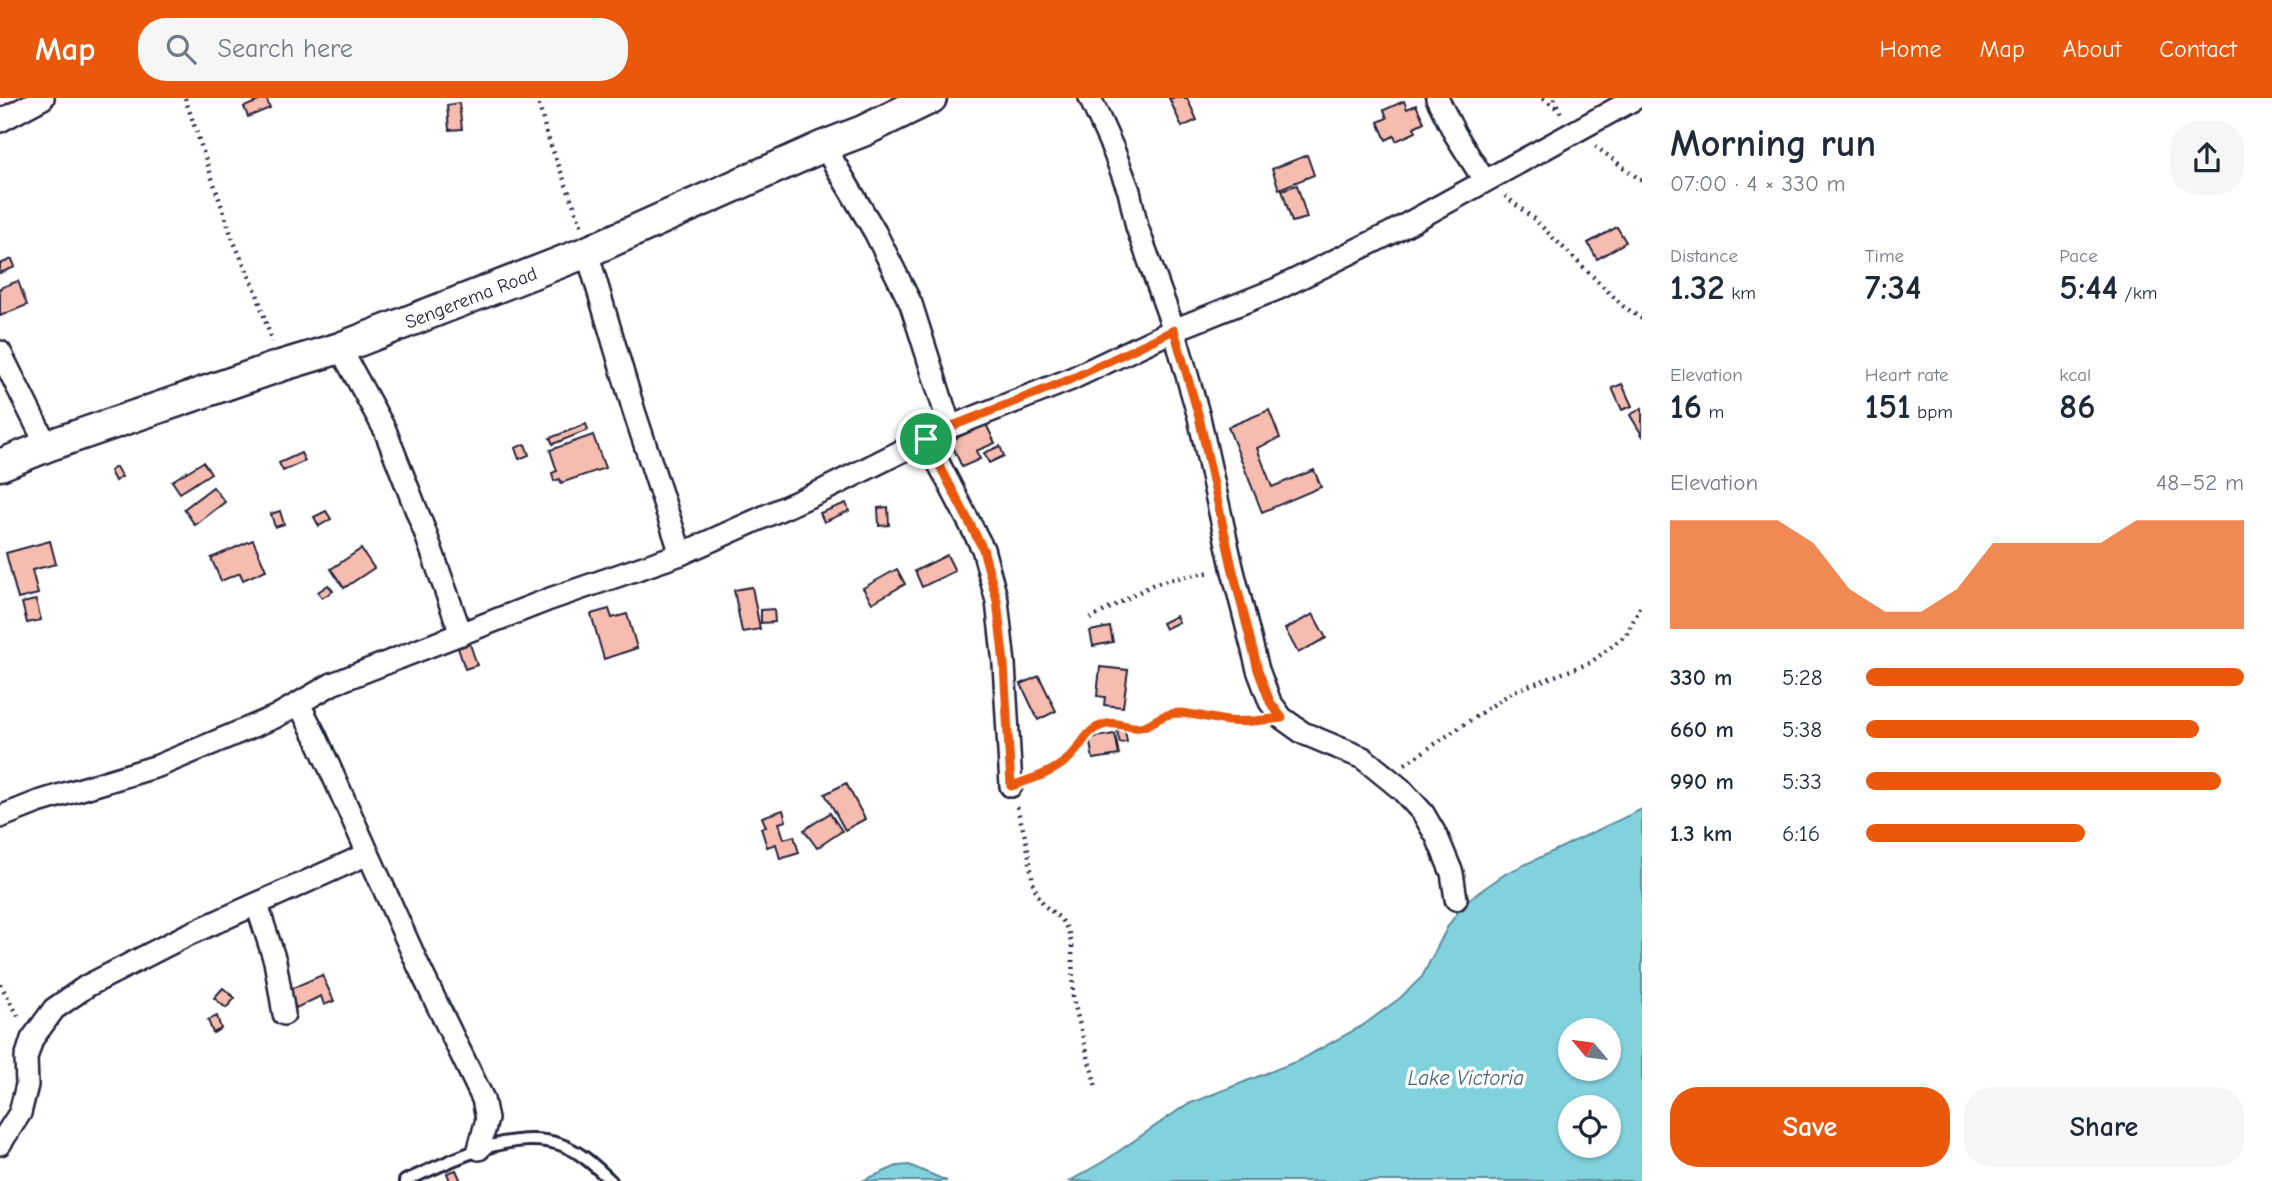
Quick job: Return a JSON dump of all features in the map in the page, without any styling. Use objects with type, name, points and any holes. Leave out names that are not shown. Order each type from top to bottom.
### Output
[{"type":"main road","name":"Sengerema Road","points":[[0,465],[47,446],[340,348],[589,252],[863,131],[931,98]]},
{"type":"street","points":[[0,121],[43,98]]},
{"type":"street","points":[[1090,98],[1114,149],[1174,330],[1202,429],[1258,670],[1270,702],[1282,718],[1303,733],[1363,758],[1387,776],[1423,813],[1437,837],[1452,873],[1456,899]]},
{"type":"street","points":[[1437,98],[1455,134],[1484,180]]},
{"type":"street","points":[[0,817],[38,802],[158,766],[275,717],[332,684],[550,599],[681,554],[826,489],[950,427],[1069,380],[1174,330],[1277,289],[1391,233],[1636,98]]},
{"type":"street","points":[[824,146],[875,232],[911,304],[950,427]]},
{"type":"street","points":[[589,252],[623,375],[681,554]]},
{"type":"street","points":[[340,348],[384,429],[425,531],[461,634]]},
{"type":"street","points":[[0,352],[47,446]]},
{"type":"street","points":[[926,439],[983,549],[997,601],[1004,664],[1011,786]]},
{"type":"street","points":[[299,704],[419,967],[483,1099],[486,1119],[479,1149]]},
{"type":"street","points":[[0,1144],[20,1113],[27,1085],[26,1058],[32,1039],[54,1009],[87,986],[185,936],[368,854]]},
{"type":"street","points":[[257,905],[275,961],[284,1014]]},
{"type":"lane","points":[[405,1181],[479,1149],[530,1140],[559,1144],[585,1157],[611,1181]]},
{"type":"path","points":[[184,98],[233,240],[256,291],[280,366]]},
{"type":"path","points":[[537,98],[547,135],[589,252]]},
{"type":"path","points":[[1543,98],[1559,110]]},
{"type":"path","points":[[1574,132],[1642,181]]},
{"type":"path","points":[[1484,180],[1534,219],[1623,306],[1642,319]]},
{"type":"path","points":[[1090,619],[1152,585],[1232,567]]},
{"type":"path","points":[[1387,776],[1514,691],[1590,663],[1626,635],[1642,604]]},
{"type":"path","points":[[1096,1087],[1073,999],[1072,946],[1068,930],[1037,894],[1011,786],[1040,777],[1060,765],[1076,751],[1086,735],[1102,725],[1117,722],[1136,728],[1143,727],[1165,715],[1179,713],[1229,721],[1282,718]]},
{"type":"path","points":[[0,984],[32,1039]]},
{"type":"water","name":"Lake Victoria","points":[[1642,809],[1642,1181],[1070,1181],[1106,1160],[1186,1105],[1300,1060],[1362,1026],[1400,998],[1422,977],[1448,926],[1465,902],[1505,874]]},
{"type":"water","points":[[909,1165],[947,1181],[862,1181],[897,1166]]},
{"type":"building","points":[[266,98],[270,108],[248,117],[244,107]]},
{"type":"building","points":[[1169,98],[1187,98],[1197,120],[1182,127]]},
{"type":"building","points":[[1404,101],[1407,109],[1416,105],[1424,122],[1414,127],[1416,132],[1396,141],[1394,136],[1386,140],[1378,122],[1387,118],[1384,110]]},
{"type":"building","points":[[459,103],[462,129],[449,130],[447,105]]},
{"type":"building","points":[[1307,155],[1314,175],[1279,189],[1272,169]]},
{"type":"building","points":[[1297,185],[1307,218],[1292,222],[1282,190]]},
{"type":"building","points":[[1617,227],[1626,242],[1597,259],[1588,243]]},
{"type":"building","points":[[12,259],[15,267],[0,273],[0,264]]},
{"type":"building","points":[[18,281],[27,305],[0,316],[0,288]]},
{"type":"building","points":[[1622,384],[1632,406],[1622,410],[1612,388]]},
{"type":"building","points":[[1642,408],[1642,435],[1630,415]]},
{"type":"building","points":[[1269,410],[1280,438],[1257,448],[1272,487],[1314,470],[1321,487],[1262,512],[1228,427]]},
{"type":"building","points":[[586,424],[588,430],[553,444],[550,438]]},
{"type":"building","points":[[986,424],[995,443],[976,451],[980,459],[962,467],[950,441]]},
{"type":"building","points":[[593,435],[605,468],[561,483],[560,479],[554,481],[552,473],[557,471],[550,450]]},
{"type":"building","points":[[525,444],[529,455],[519,459],[515,448]]},
{"type":"building","points":[[1000,446],[1004,456],[989,463],[984,453]]},
{"type":"building","points":[[301,453],[305,461],[283,471],[279,463]]},
{"type":"building","points":[[203,462],[211,473],[180,493],[172,481]]},
{"type":"building","points":[[116,467],[122,477],[115,481],[110,471]]},
{"type":"building","points":[[213,487],[225,502],[195,525],[184,509]]},
{"type":"building","points":[[846,503],[849,511],[824,522],[820,513]]},
{"type":"building","points":[[888,507],[889,525],[879,526],[878,508]]},
{"type":"building","points":[[280,511],[284,524],[275,527],[271,514]]},
{"type":"building","points":[[326,511],[331,519],[319,526],[314,517]]},
{"type":"building","points":[[253,540],[266,570],[243,580],[240,573],[221,581],[211,558]]},
{"type":"building","points":[[50,541],[56,564],[32,570],[38,594],[18,599],[6,553]]},
{"type":"building","points":[[361,549],[374,568],[344,588],[331,569]]},
{"type":"building","points":[[947,555],[955,571],[922,587],[915,571]]},
{"type":"building","points":[[897,569],[905,584],[872,603],[863,588]]},
{"type":"building","points":[[328,585],[333,591],[322,598],[318,592]]},
{"type":"building","points":[[752,587],[760,629],[742,632],[734,590]]},
{"type":"building","points":[[36,600],[41,620],[27,623],[22,603]]},
{"type":"building","points":[[609,609],[612,618],[627,614],[637,648],[604,659],[591,614]]},
{"type":"building","points":[[774,609],[775,622],[761,623],[761,610]]},
{"type":"building","points":[[1313,614],[1326,638],[1298,653],[1285,629]]},
{"type":"building","points":[[1176,616],[1179,622],[1165,629],[1162,623]]},
{"type":"building","points":[[1110,627],[1113,642],[1093,646],[1090,631]]},
{"type":"building","points":[[470,644],[477,665],[465,669],[458,648]]},
{"type":"building","points":[[1100,667],[1128,670],[1123,707],[1104,705],[1105,697],[1097,696]]},
{"type":"building","points":[[1039,676],[1056,711],[1038,720],[1021,684]]},
{"type":"building","points":[[1125,730],[1127,742],[1120,743],[1117,731]]},
{"type":"building","points":[[1115,734],[1119,755],[1093,759],[1089,738]]},
{"type":"building","points":[[846,783],[865,819],[845,830],[825,794]]},
{"type":"building","points":[[783,810],[786,821],[779,823],[784,839],[794,836],[799,853],[780,859],[776,844],[767,847],[761,828],[766,827],[762,817]]},
{"type":"building","points":[[830,813],[842,831],[817,848],[804,830]]},
{"type":"building","points":[[322,975],[334,1001],[324,1005],[321,996],[296,1008],[288,990]]},
{"type":"building","points":[[223,988],[235,998],[226,1008],[214,998]]},
{"type":"building","points":[[217,1016],[221,1029],[213,1033],[208,1020]]},
{"type":"building","points":[[456,1170],[461,1181],[450,1181],[447,1173]]},
{"type":"route","points":[[1174,330],[1199,417],[1258,670],[1270,702],[1282,718],[1229,721],[1179,713],[1165,715],[1143,727],[1136,728],[1117,722],[1102,725],[1086,735],[1068,760],[1052,771],[1011,786],[1004,664],[997,601],[983,549],[926,439],[1069,380],[1174,330]]}]
